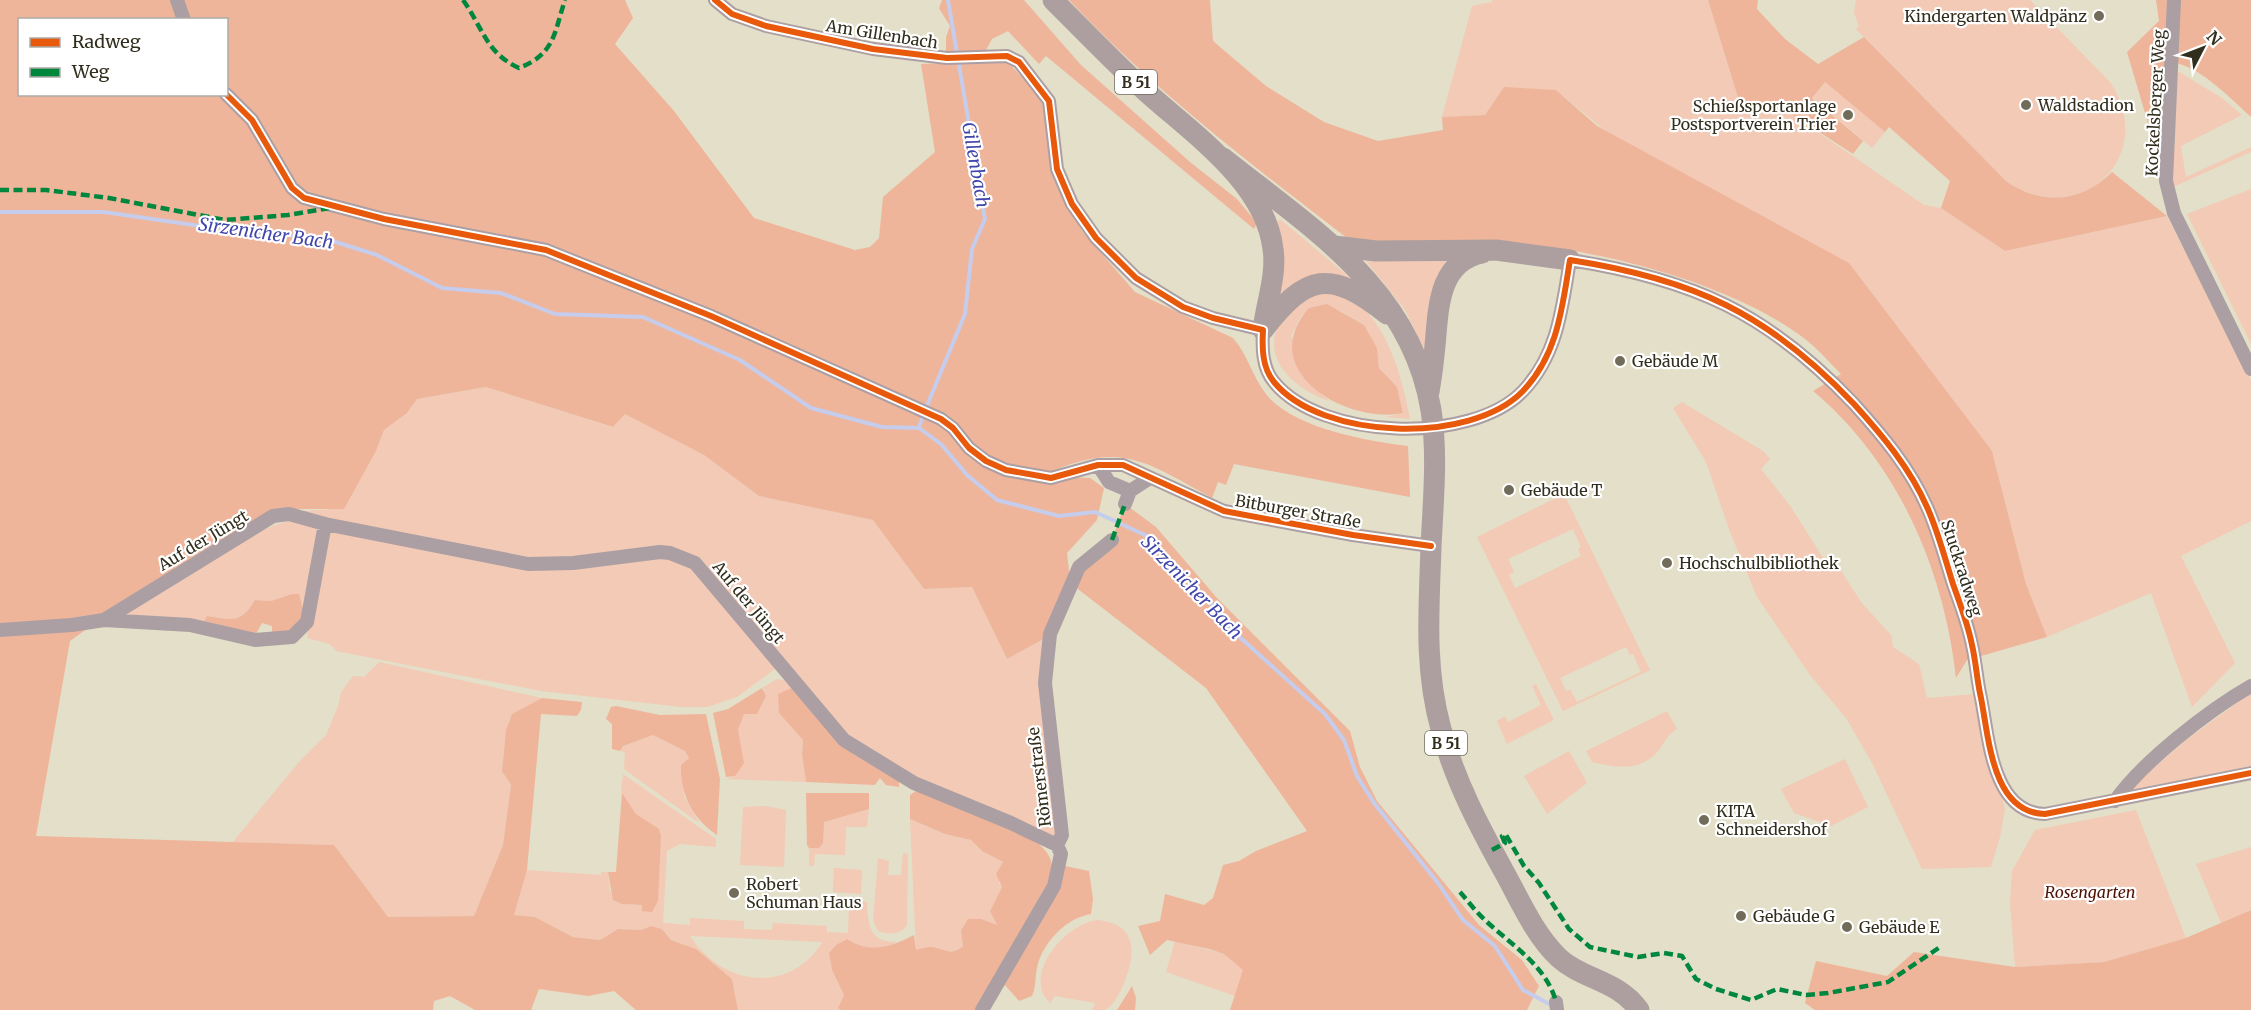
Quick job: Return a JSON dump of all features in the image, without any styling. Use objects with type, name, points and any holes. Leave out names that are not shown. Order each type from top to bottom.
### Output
[{"type":"main road","name":"B 51","points":[[1053,0],[1158,103],[1334,246],[1371,282],[1400,325],[1417,361],[1428,396],[1434,438],[1428,656],[1441,729],[1468,804],[1528,917],[1562,961],[1616,988],[1639,1010]]},
{"type":"main road","points":[[1223,158],[1259,210],[1273,248],[1272,272],[1263,330]]},
{"type":"main road","points":[[1334,246],[1376,251],[1497,250],[1570,260]]},
{"type":"main road","points":[[1428,396],[1435,354],[1436,318],[1443,286],[1456,267],[1472,255],[1497,250]]},
{"type":"main road","points":[[1263,330],[1283,303],[1315,284],[1333,283],[1348,288],[1369,300],[1400,325]]},
{"type":"street","points":[[177,0],[183,18]]},
{"type":"street","name":"Am Gillenbach","points":[[715,0],[732,14],[766,26],[873,49],[947,58],[1007,56],[1019,62],[1044,92],[1051,109],[1057,169],[1072,204],[1096,238],[1136,278],[1183,307],[1213,318],[1263,330]]},
{"type":"street","name":"Kockelsberger Weg","points":[[2174,0],[2166,181],[2174,213],[2251,369]]},
{"type":"street","name":"Bitburger Straße","points":[[228,96],[252,120],[292,188],[304,198],[384,219],[546,250],[711,316],[940,419],[953,428],[977,454],[1006,470],[1051,478],[1098,465],[1123,465],[1224,511],[1353,535],[1431,546]]},
{"type":"street","points":[[1263,330],[1264,361],[1273,381],[1287,395],[1328,416],[1393,427],[1427,429],[1447,427],[1481,417],[1503,406],[1522,391],[1545,363],[1557,333],[1570,260]]},
{"type":"street","name":"Stuckradweg","points":[[1570,260],[1654,276],[1728,305],[1772,329],[1822,371],[1878,430],[1905,468],[1927,507],[1972,644],[1978,686],[2002,786],[2014,802],[2035,814],[2115,801],[2251,773]]},
{"type":"street","points":[[1098,465],[1109,482],[1127,498],[1150,478]]},
{"type":"street","name":"Auf der Jüngt","points":[[104,620],[273,516],[289,514],[325,524],[528,564],[573,563],[660,552],[670,553],[695,563],[843,740],[914,783],[1011,823],[1057,845]]},
{"type":"street","name":"Auf der Jüngt","points":[[0,630],[72,625],[104,620],[190,625],[255,640],[292,637],[307,622],[325,524]]},
{"type":"street","name":"Römerstraße","points":[[982,1010],[1054,886],[1061,854],[1057,845],[1062,835],[1045,683],[1050,634],[1079,567],[1112,540]]},
{"type":"street","points":[[2115,801],[2126,786],[2185,733],[2251,686]]},
{"type":"green space","points":[[1492,0],[1708,0],[1740,104],[1787,111],[1924,205],[1941,208],[2005,251],[2167,216],[2251,380],[2251,521],[2181,556],[2235,663],[2192,707],[2151,593],[2047,637],[2026,584],[1992,451],[1556,90],[1485,115],[1442,117],[1472,6],[1492,2]]},
{"type":"green space","name":"Waldstadion","points":[[1856,0],[2030,0],[2110,82],[2123,110],[2125,136],[2118,159],[2105,178],[2085,191],[2061,197],[2035,195],[2007,182],[1856,29],[1859,26],[1854,13]]},
{"type":"green space","points":[[2179,72],[2222,98],[2242,115],[2181,146],[2186,177],[2251,147],[2251,152],[2173,187],[2176,73]]},
{"type":"green space","name":"Schießsportanlage Postsportverein Trier","points":[[1825,82],[1885,132],[1872,148],[1812,97]]},
{"type":"green space","points":[[2251,189],[2251,344],[2187,214]]},
{"type":"green space","points":[[1281,220],[1354,281],[1273,306],[1273,222]]},
{"type":"green space","points":[[1449,254],[1426,353],[1405,310],[1363,257]]},
{"type":"green space","points":[[1332,291],[1361,306],[1382,332],[1404,390],[1410,419],[1386,417],[1403,413],[1397,387],[1379,368],[1377,348],[1354,319],[1337,309],[1302,315],[1291,336],[1319,392],[1330,401],[1302,387],[1281,366],[1275,354],[1274,341],[1278,326],[1302,296]]},
{"type":"green space","points":[[486,387],[612,427],[625,413],[704,455],[759,496],[873,520],[924,589],[972,587],[1007,659],[1042,640],[1057,845],[914,783],[844,740],[780,665],[737,697],[707,707],[681,707],[541,691],[336,651],[330,644],[307,638],[325,524],[304,517],[305,511],[344,508],[376,451],[384,430],[407,413],[417,399]]},
{"type":"green space","points":[[1682,402],[1763,451],[1770,459],[1761,469],[1791,507],[1823,558],[1831,555],[1861,602],[1891,635],[1893,647],[1919,664],[1927,698],[1976,694],[2005,809],[1991,867],[1922,869],[1873,765],[1846,718],[1810,675],[1757,597],[1730,532],[1706,462],[1673,408]]},
{"type":"green space","points":[[1564,494],[1650,670],[1563,711],[1477,537]],"holes":[[[1573,529],[1581,547],[1578,549],[1581,556],[1515,588],[1509,575],[1514,572],[1508,559]],[[1626,647],[1630,655],[1633,654],[1641,672],[1577,702],[1570,689],[1566,691],[1560,678]]]},
{"type":"green space","points":[[294,520],[318,528],[304,615],[292,594],[271,601],[255,600],[240,617],[229,619],[207,616],[204,621],[119,617],[227,547],[250,535]]},
{"type":"green space","points":[[379,662],[542,698],[512,714],[506,730],[502,771],[511,785],[503,845],[474,916],[388,917],[334,845],[233,842],[299,762],[326,735],[341,692],[353,676],[364,677]]},
{"type":"green space","points":[[777,679],[788,681],[794,687],[779,713],[803,740],[802,754],[806,782],[726,779],[735,776],[743,759],[737,730],[744,714],[765,689],[762,688]]},
{"type":"green space","points":[[1536,684],[1554,720],[1507,744],[1497,721],[1505,716],[1508,722],[1541,705],[1532,686]]},
{"type":"green space","points":[[2251,693],[2251,766],[2127,791],[2190,737]]},
{"type":"green space","points":[[1667,711],[1677,729],[1668,736],[1652,757],[1636,765],[1619,767],[1592,762],[1586,751]]},
{"type":"green space","points":[[653,735],[685,751],[689,758],[681,765],[684,796],[699,823],[624,769],[625,752],[620,751],[622,746]]},
{"type":"green space","points":[[1569,751],[1587,783],[1547,814],[1524,776]]},
{"type":"green space","points":[[1845,759],[1868,807],[1831,826],[1794,813],[1781,789]]},
{"type":"green space","points":[[623,774],[716,839],[716,847],[680,844],[667,851],[663,923],[690,925],[690,918],[744,921],[744,929],[772,930],[773,923],[827,926],[827,932],[848,933],[849,906],[836,905],[836,900],[867,902],[868,918],[875,936],[897,942],[885,947],[872,948],[847,939],[836,945],[829,953],[832,970],[844,995],[838,1008],[841,1010],[738,1010],[732,979],[696,949],[671,940],[662,929],[651,926],[641,930],[618,929],[600,940],[573,937],[535,917],[514,915],[527,870],[601,875],[601,872],[608,872],[610,892],[629,905],[642,905],[661,836],[659,829],[642,819],[628,805],[621,791]],"holes":[[[690,936],[822,942],[808,960],[791,971],[773,977],[755,978],[737,974],[719,965],[703,953]]]},
{"type":"green space","points":[[766,806],[786,810],[784,867],[740,865],[743,807]]},
{"type":"green space","points":[[869,809],[867,827],[846,827],[845,855],[815,854],[814,866],[809,866],[809,848],[819,848],[823,843],[823,822]]},
{"type":"green space","name":"Rosengarten","points":[[2136,810],[2186,938],[2104,962],[2015,967],[2010,903],[2012,871],[2035,830]]},
{"type":"green space","points":[[910,819],[945,834],[971,840],[982,851],[1003,862],[999,883],[1002,887],[990,911],[998,926],[961,931],[963,946],[956,951],[916,950]]},
{"type":"green space","points":[[2251,847],[2251,910],[2221,923],[2196,864]]},
{"type":"green space","points":[[903,853],[908,854],[907,925],[897,932],[878,931],[873,920],[878,858],[889,861],[888,875],[901,875]]},
{"type":"green space","points":[[834,868],[862,870],[861,894],[833,892]]},
{"type":"green space","points":[[1097,920],[1110,922],[1120,927],[1127,934],[1130,942],[1131,961],[1119,994],[1105,1010],[1092,1010],[1095,1003],[1055,996],[1050,1003],[1042,992],[1041,979],[1044,966],[1051,953],[1072,931]]},
{"type":"green space","points":[[1175,941],[1224,954],[1244,970],[1235,996],[1166,972]]},
{"type":"shaded area","points":[[0,0],[625,0],[633,18],[615,44],[674,111],[754,218],[855,250],[870,247],[879,238],[883,197],[935,152],[921,64],[1007,61],[1041,98],[1067,205],[1082,231],[1135,292],[1233,338],[1243,351],[1266,394],[1278,406],[1294,416],[1332,431],[1373,441],[1408,446],[1410,497],[1234,464],[1226,485],[1218,482],[1212,498],[1167,473],[1130,459],[1111,457],[1091,459],[1042,476],[1090,478],[1104,488],[1097,520],[1067,553],[1070,580],[1042,640],[1007,659],[972,587],[924,589],[873,520],[759,496],[704,455],[625,414],[613,427],[486,387],[417,399],[407,413],[384,430],[376,451],[344,509],[288,509],[99,620],[70,641],[36,836],[334,845],[388,917],[474,916],[503,845],[511,785],[502,771],[506,730],[512,714],[542,698],[582,702],[577,716],[541,714],[527,870],[514,915],[535,917],[573,937],[600,940],[618,929],[641,930],[651,926],[662,929],[671,940],[696,949],[732,979],[738,1010],[636,1010],[614,991],[588,996],[539,989],[531,1010],[475,1010],[450,996],[434,1001],[433,1010],[0,1010]]},
{"type":"shaded area","points":[[942,0],[1024,0],[1081,65],[1190,162],[1237,199],[1257,223],[1254,229],[1046,56],[1039,64],[1008,31],[992,39],[986,50],[946,55],[946,37],[950,26],[939,8]]},
{"type":"shaded area","points":[[1069,0],[1210,0],[1213,41],[1266,86],[1324,122],[1378,141],[1443,130],[1442,117],[1485,115],[1504,87],[1556,90],[1597,126],[1849,263],[1992,451],[2026,584],[2047,637],[1967,660],[1956,678],[1941,598],[1928,558],[1912,521],[1870,451],[1843,419],[1813,391],[1841,374],[1805,339],[1738,300],[1657,270],[1615,259],[1533,245],[1384,244],[1347,238],[1203,125],[1134,64]]},
{"type":"shaded area","points":[[1708,0],[1758,0],[1757,9],[1785,39],[1818,64],[1864,37],[2007,182],[2021,190],[2048,197],[2075,195],[2088,190],[2112,172],[2167,216],[2005,251],[1941,208],[1950,181],[1889,127],[1885,132],[1825,82],[1812,98],[1863,141],[1853,154],[1787,111],[1740,104]]},
{"type":"shaded area","points":[[2156,0],[2251,0],[2251,117],[2202,75],[2181,64],[2170,62],[2164,133],[2153,140],[2127,52],[2159,21]]},
{"type":"shaded area","points":[[1327,304],[1364,325],[1377,348],[1379,368],[1397,387],[1403,413],[1380,414],[1357,410],[1334,401],[1314,388],[1300,372],[1292,352],[1295,331],[1309,308]]},
{"type":"shaded area","points":[[1125,504],[1156,527],[1217,598],[1350,731],[1360,767],[1377,801],[1479,925],[1522,960],[1539,986],[1527,1010],[1230,1010],[1243,970],[1224,954],[1167,940],[1150,955],[1138,926],[1160,921],[1165,894],[1204,905],[1213,898],[1223,865],[1239,861],[1256,851],[1307,831],[1206,688],[1074,586],[1083,568],[1112,540]]},
{"type":"shaded area","points":[[299,594],[304,615],[291,632],[278,635],[272,632],[272,626],[262,623],[256,634],[204,621],[207,616],[223,619],[240,617],[255,600],[271,601]]},
{"type":"shaded area","points":[[794,687],[841,743],[899,779],[899,787],[886,785],[880,778],[875,785],[806,782],[802,754],[803,740],[779,713],[778,694]]},
{"type":"shaded area","points":[[762,688],[766,696],[757,714],[744,714],[738,730],[744,763],[735,776],[726,777],[713,713],[728,709]]},
{"type":"shaded area","points":[[611,707],[660,715],[706,714],[720,779],[717,835],[701,822],[686,796],[681,776],[681,765],[689,758],[685,751],[653,735],[623,746],[620,751],[612,749],[612,724],[606,719]]},
{"type":"shaded area","points":[[919,789],[1033,839],[1049,857],[1052,867],[1050,879],[975,1010],[841,1010],[838,1008],[844,995],[832,970],[829,953],[836,945],[847,939],[864,946],[880,947],[897,943],[914,935],[916,950],[931,947],[955,951],[963,946],[961,931],[968,919],[981,919],[997,925],[990,911],[1002,887],[996,874],[1003,862],[982,851],[971,840],[945,834],[910,819],[910,795]]},
{"type":"shaded area","points":[[622,793],[636,814],[659,829],[661,836],[658,901],[652,912],[642,911],[642,905],[622,904],[613,900],[608,872],[616,872]]},
{"type":"shaded area","points":[[806,793],[869,793],[869,809],[824,822],[823,843],[819,848],[809,848],[807,845]]},
{"type":"shaded area","points":[[1065,866],[1089,871],[1093,899],[1091,914],[1082,916],[1056,933],[1040,959],[1032,996],[1019,1001],[1004,984]]},
{"type":"shaded area","points":[[2251,910],[2251,1010],[1815,1010],[1805,1003],[1816,961],[1887,976],[1914,952],[2015,967],[2104,962],[2186,938]]},
{"type":"shaded area","points":[[1132,986],[1136,998],[1135,1010],[1117,1010]]},
{"type":"waterway","name":"Gillenbach","points":[[926,408],[965,314],[972,249],[985,219],[948,0]]},
{"type":"waterway","name":"Sirzenicher Bach","points":[[0,212],[104,212],[200,226],[326,239],[377,255],[442,288],[501,293],[555,314],[643,317],[740,360],[811,408],[882,427],[919,428],[941,444],[967,475],[997,500],[1059,516],[1095,512],[1145,535],[1216,609],[1233,631],[1325,714],[1344,740],[1357,776],[1374,803],[1438,883],[1463,920],[1495,946],[1523,990],[1553,1006]]},
{"type":"waterway","name":"Gillenbach","points":[[919,428],[923,415]]},
{"type":"marked path","points":[[463,0],[492,47],[499,55],[519,68],[540,56],[546,49],[555,32],[565,0]]},
{"type":"marked path","points":[[0,190],[46,190],[109,198],[225,220],[288,215],[330,208]]},
{"type":"marked path","points":[[1112,540],[1125,504]]},
{"type":"marked path","points":[[1492,850],[1505,843],[1502,836],[1506,835],[1524,866],[1539,883],[1569,929],[1590,947],[1638,957],[1664,953],[1682,956],[1696,979],[1716,989],[1751,1000],[1777,989],[1806,995],[1888,982],[1940,947]]},
{"type":"marked path","points":[[1460,892],[1482,917],[1545,977],[1556,1002]]},
{"type":"cycle path","points":[[715,0],[732,14],[766,26],[873,49],[947,58],[1007,56],[1019,62],[1049,101],[1057,169],[1072,204],[1096,238],[1136,278],[1183,307],[1213,318],[1263,330],[1265,364],[1274,382],[1296,401],[1325,415],[1360,425],[1397,428],[1434,427],[1469,421],[1499,408],[1523,391],[1544,362],[1557,330],[1570,260],[1654,278],[1726,305],[1759,323],[1822,372],[1875,428],[1895,452],[1912,479],[1935,526],[1966,622],[1996,771],[2014,801],[2027,810],[2045,814],[2251,773]]},
{"type":"cycle path","points":[[228,96],[252,120],[292,188],[304,198],[384,219],[546,250],[711,316],[941,419],[953,428],[969,448],[986,461],[1006,470],[1051,478],[1098,465],[1123,465],[1224,511],[1353,535],[1431,546]]},
{"type":"place","name":"Kindergarten Waldpänz","points":[[2099,16]]},
{"type":"place","name":"Waldstadion","points":[[2026,105]]},
{"type":"place","name":"Schießsportanlage Postsportverein Trier","points":[[1848,115]]},
{"type":"place","name":"Gebäude M","points":[[1620,361]]},
{"type":"place","name":"Gebäude T","points":[[1509,490]]},
{"type":"place","name":"Hochschulbibliothek","points":[[1667,563]]},
{"type":"place","name":"KITA Schneidershof","points":[[1704,820]]},
{"type":"place","name":"Robert Schuman Haus","points":[[734,893]]},
{"type":"place","name":"Gebäude G","points":[[1741,916]]},
{"type":"place","name":"Gebäude E","points":[[1847,927]]}]
